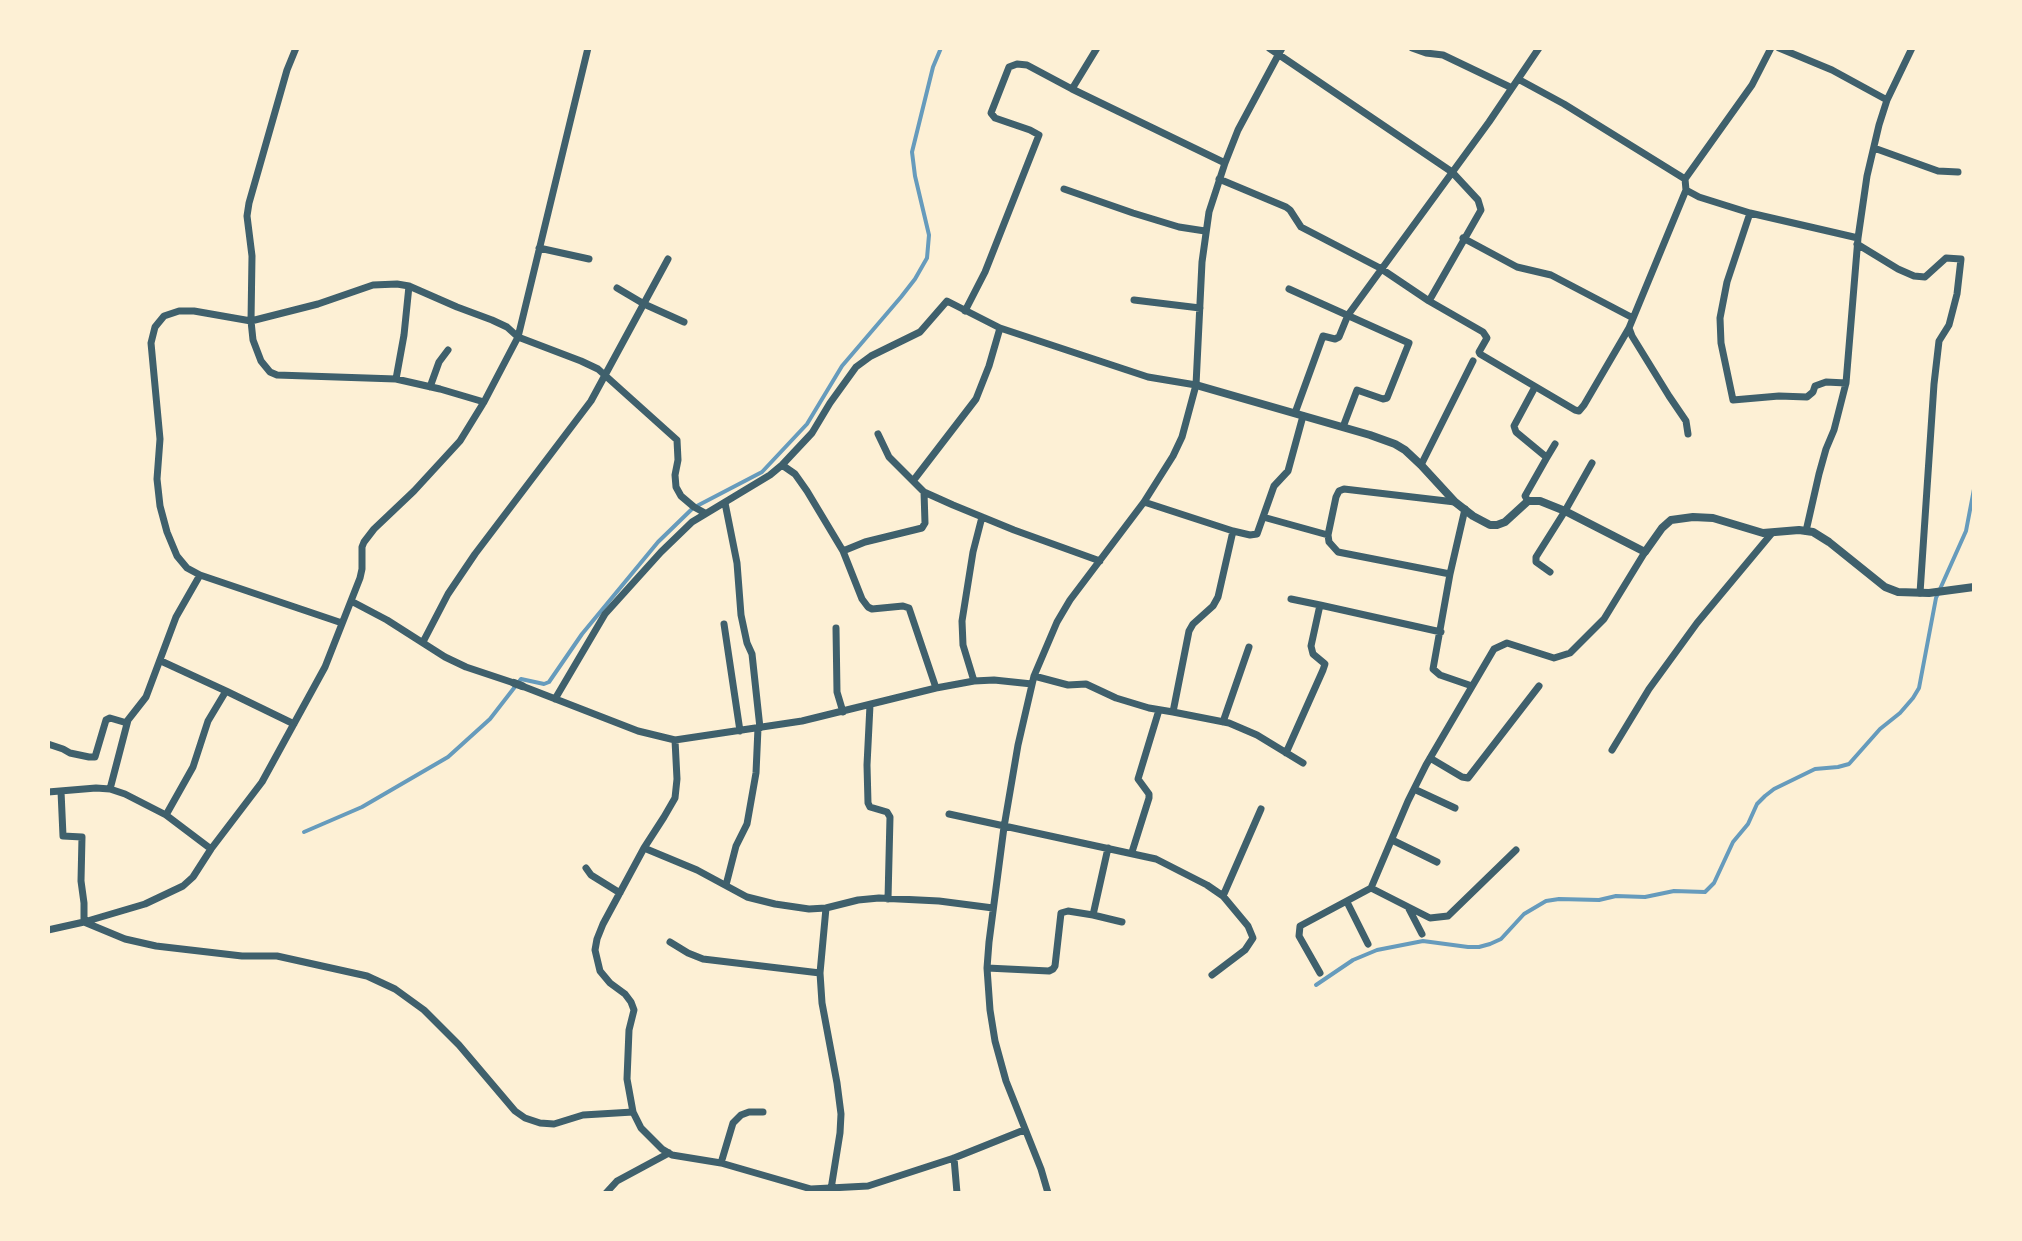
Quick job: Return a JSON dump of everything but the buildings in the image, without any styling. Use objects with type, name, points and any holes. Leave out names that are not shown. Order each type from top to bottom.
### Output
[{"type":"street","points":[[296,48],[287,70],[247,216],[252,256],[251,321],[253,340],[261,361],[277,375],[396,379],[484,402]]},
{"type":"street","points":[[48,930],[145,904],[183,886],[193,877],[262,782],[325,667],[362,569],[364,542],[453,449],[474,422],[518,337],[588,48]]},
{"type":"street","points":[[1072,89],[1097,48]]},
{"type":"street","points":[[1269,48],[1280,51],[1452,172],[1481,205],[1429,301]]},
{"type":"street","points":[[1412,48],[1443,55],[1512,88]]},
{"type":"street","points":[[1144,502],[1233,531],[1257,534],[1274,486],[1288,471],[1299,414],[1323,336],[1338,338],[1348,315],[1380,268],[1539,48]]},
{"type":"street","points":[[1219,179],[1286,207],[1301,227],[1380,268],[1483,332],[1487,338],[1479,353],[1579,411],[1629,328],[1686,190],[1685,179],[1752,85],[1771,48]]},
{"type":"street","points":[[1779,48],[1832,70],[1887,100]]},
{"type":"street","points":[[1806,531],[1846,383],[1857,241],[1867,176],[1887,100],[1912,48]]},
{"type":"street","points":[[1048,1193],[1006,1081],[995,1041],[987,968],[1004,827],[1018,745],[1033,680],[1057,622],[1144,502],[1182,437],[1196,385],[1205,231],[1225,163],[1280,51]]},
{"type":"street","points":[[965,311],[985,272],[1039,135],[995,118],[991,113],[1009,67],[1027,65],[1225,163]]},
{"type":"street","points":[[1518,79],[1685,179]]},
{"type":"street","points":[[1874,148],[1938,171],[1958,172]]},
{"type":"street","points":[[1064,189],[1179,227],[1205,231]]},
{"type":"street","points":[[1686,190],[1750,213],[1857,241],[1898,269],[1914,276],[1925,277],[1946,258],[1961,259],[1949,325],[1939,341],[1934,384],[1924,593]]},
{"type":"street","points":[[1750,213],[1727,282],[1720,318],[1721,343],[1733,400],[1807,397],[1815,386],[1826,382],[1846,383]]},
{"type":"street","points":[[1463,238],[1517,267],[1551,275],[1633,318]]},
{"type":"street","points":[[539,248],[589,259]]},
{"type":"street","points":[[423,642],[448,594],[475,554],[591,401],[668,259]]},
{"type":"street","points":[[342,623],[200,575],[187,568],[177,556],[160,506],[157,479],[160,439],[151,343],[155,327],[164,316],[179,311],[194,311],[251,321],[318,304],[373,285],[409,286],[507,327],[518,337],[591,364],[677,440],[676,487],[681,496],[705,513]]},
{"type":"street","points":[[396,379],[409,286]]},
{"type":"street","points":[[617,288],[684,322]]},
{"type":"street","points":[[1289,289],[1407,341],[1409,345],[1387,398],[1357,390],[1343,427]]},
{"type":"street","points":[[1134,300],[1200,308]]},
{"type":"street","points":[[555,699],[605,614],[661,552],[692,522],[782,465],[812,433],[856,367],[871,356],[920,332],[947,301],[1000,328],[1148,377],[1196,385],[1395,444],[1421,465],[1455,502],[1490,525],[1505,522],[1528,501],[1540,501],[1645,552]]},
{"type":"street","points":[[913,481],[976,399],[1000,328]]},
{"type":"street","points":[[1629,328],[1686,421],[1688,434]]},
{"type":"street","points":[[430,387],[439,362],[448,350]]},
{"type":"street","points":[[1421,465],[1473,361]]},
{"type":"street","points":[[1535,387],[1514,430],[1546,459]]},
{"type":"street","points":[[878,434],[889,457],[924,492],[1100,561]]},
{"type":"street","points":[[1528,501],[1525,496],[1555,444]]},
{"type":"street","points":[[1550,572],[1535,559],[1592,463]]},
{"type":"street","points":[[782,465],[795,474],[807,491],[843,551],[868,607],[909,608],[936,688]]},
{"type":"street","points":[[1450,574],[1338,552],[1329,542],[1328,535],[1336,497],[1344,489],[1455,502]]},
{"type":"street","points":[[843,551],[865,542],[922,528],[925,523],[924,492]]},
{"type":"street","points":[[725,503],[737,563],[741,615],[752,654],[759,728],[750,813],[746,829],[736,846],[726,885]]},
{"type":"street","points":[[1465,509],[1433,669],[1440,675],[1472,686]]},
{"type":"street","points":[[974,681],[963,645],[962,621],[982,517]]},
{"type":"street","points":[[1263,517],[1328,535]]},
{"type":"street","points":[[1320,973],[1299,936],[1300,926],[1371,888],[1414,789],[1494,649],[1507,643],[1554,658],[1577,648],[1604,619],[1645,552],[1667,523],[1677,519],[1713,518],[1758,533],[1806,531],[1829,542],[1890,590],[1906,594],[1974,587]]},
{"type":"street","points":[[1173,712],[1189,631],[1218,597],[1233,531]]},
{"type":"street","points":[[1612,750],[1649,689],[1697,623],[1772,533]]},
{"type":"street","points":[[110,789],[127,723],[146,697],[176,617],[200,575]]},
{"type":"street","points":[[1291,599],[1441,632]]},
{"type":"street","points":[[351,601],[466,667],[638,731],[675,740],[843,712],[974,681],[1033,680],[1086,684],[1116,698],[1159,710],[1223,722],[1257,735],[1303,763]]},
{"type":"street","points":[[1286,753],[1325,664],[1313,654],[1311,646],[1320,605]]},
{"type":"street","points":[[724,624],[740,731]]},
{"type":"street","points":[[836,628],[837,692],[843,712]]},
{"type":"street","points":[[1223,722],[1249,647]]},
{"type":"street","points":[[161,661],[294,724]]},
{"type":"street","points":[[1430,758],[1462,777],[1469,777],[1539,686]]},
{"type":"street","points":[[166,815],[193,767],[208,721],[226,691]]},
{"type":"street","points":[[870,705],[868,798],[870,807],[887,812],[890,817],[888,899]]},
{"type":"street","points":[[1132,852],[1149,798],[1147,790],[1139,783],[1138,775],[1159,710]]},
{"type":"street","points":[[48,744],[70,753],[95,757],[106,720],[110,718],[127,723]]},
{"type":"street","points":[[675,740],[675,798],[603,924],[595,950],[600,971],[625,994],[634,1010],[629,1030],[627,1079],[633,1112],[641,1128],[669,1153],[721,1163],[811,1191],[868,1186],[954,1158],[1024,1130]]},
{"type":"street","points":[[48,792],[96,788],[125,794],[166,815],[211,849]]},
{"type":"street","points":[[1414,789],[1455,808]]},
{"type":"street","points":[[61,791],[63,836],[82,837],[84,922]]},
{"type":"street","points":[[1223,896],[1261,809]]},
{"type":"street","points":[[949,814],[1132,852],[1156,859],[1207,885],[1223,896],[1248,926],[1253,938],[1245,950],[1212,975]]},
{"type":"street","points":[[1392,840],[1437,862]]},
{"type":"street","points":[[644,848],[697,870],[747,897],[775,904],[809,909],[858,900],[888,899],[993,908]]},
{"type":"street","points":[[1093,915],[1108,848]]},
{"type":"street","points":[[1371,888],[1430,918],[1448,916],[1516,850]]},
{"type":"street","points":[[586,868],[591,875],[620,893]]},
{"type":"street","points":[[1347,902],[1368,944]]},
{"type":"street","points":[[1408,907],[1422,934]]},
{"type":"street","points":[[826,908],[820,973],[822,1003],[841,1114],[831,1189]]},
{"type":"street","points":[[987,968],[1049,971],[1055,966],[1061,913],[1068,911],[1122,922]]},
{"type":"street","points":[[84,922],[125,939],[156,946],[242,956],[277,956],[367,976],[395,989],[424,1010],[459,1045],[515,1111],[525,1118],[554,1124],[583,1115],[633,1112]]},
{"type":"street","points":[[670,942],[703,959],[820,973]]},
{"type":"street","points":[[721,1163],[733,1123],[749,1112],[763,1112]]},
{"type":"street","points":[[606,1193],[617,1181],[669,1153]]},
{"type":"street","points":[[954,1158],[957,1193]]},
{"type":"street","points":[[884,1181],[886,1193]]},
{"type":"waterway","points":[[304,832],[362,807],[448,757],[490,719],[521,679],[544,684],[549,682],[582,634],[658,542],[693,508],[762,472],[807,424],[842,366],[901,297],[927,258],[929,235],[912,152],[933,67],[941,48]]},
{"type":"waterway","points":[[1316,985],[1353,960],[1377,950],[1423,941],[1468,947],[1490,944],[1501,939],[1524,914],[1546,901],[1645,897],[1674,891],[1705,892],[1714,883],[1733,842],[1765,796],[1815,769],[1849,764],[1913,698],[1919,688],[1936,598],[1966,531],[1974,489]]}]
